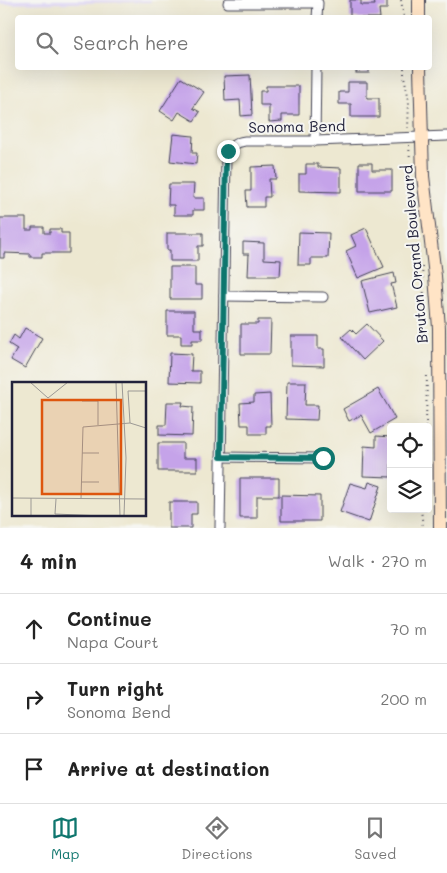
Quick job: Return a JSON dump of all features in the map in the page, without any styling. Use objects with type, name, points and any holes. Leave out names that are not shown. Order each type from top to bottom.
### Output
[{"type":"main road","points":[[419,0],[419,15]]},
{"type":"main road","name":"Bruton Orand Boulevard","points":[[420,70],[415,138],[423,176],[439,328],[440,528]]},
{"type":"street","points":[[228,3],[318,3],[317,15]]},
{"type":"street","points":[[315,141],[316,70]]},
{"type":"street","name":"Sonoma Bend","points":[[220,528],[226,156],[228,151],[240,142],[447,136]]},
{"type":"street","points":[[224,296],[323,297]]},
{"type":"street","points":[[221,457],[323,458]]},
{"type":"path","points":[[401,0],[404,15]]},
{"type":"path","points":[[404,70],[415,138],[411,162]]},
{"type":"path","points":[[421,261],[424,298]]},
{"type":"path","points":[[426,423],[428,366]]},
{"type":"path","points":[[421,513],[423,528]]},
{"type":"shaded area","points":[[0,0],[151,0],[151,2],[0,4]]},
{"type":"building","points":[[350,0],[361,0],[361,5],[375,5],[374,0],[387,0],[387,9],[379,9],[380,15],[350,15]]},
{"type":"building","points":[[356,70],[369,70],[369,73],[356,73]]},
{"type":"building","points":[[250,75],[252,115],[241,116],[240,100],[225,101],[224,76]]},
{"type":"building","points":[[181,78],[204,92],[193,108],[200,112],[194,121],[179,112],[174,120],[160,111]]},
{"type":"building","points":[[348,82],[367,82],[367,98],[379,98],[379,117],[351,117],[351,104],[339,104],[339,92],[348,92]]},
{"type":"building","points":[[266,86],[299,86],[299,115],[282,115],[282,121],[269,122],[269,105],[260,105],[260,91],[266,91]]},
{"type":"building","points":[[173,134],[193,136],[192,153],[197,153],[196,164],[170,161]]},
{"type":"building","points":[[359,163],[372,163],[372,170],[392,170],[392,191],[359,191]]},
{"type":"building","points":[[306,164],[318,164],[318,167],[341,168],[341,192],[299,191],[299,174],[306,174]]},
{"type":"building","points":[[275,166],[276,179],[269,179],[270,197],[264,197],[264,207],[247,207],[246,191],[251,191],[251,167]]},
{"type":"building","points":[[169,184],[194,184],[193,198],[204,198],[204,210],[193,210],[193,215],[174,215],[174,205],[168,205]]},
{"type":"building","points":[[0,218],[26,218],[26,230],[32,230],[32,227],[44,227],[44,233],[50,233],[50,229],[61,229],[61,233],[69,233],[69,253],[42,253],[42,257],[30,257],[30,254],[4,253],[4,258],[0,258]]},
{"type":"building","points":[[366,228],[384,267],[358,278],[346,251],[356,246],[351,235]]},
{"type":"building","points":[[299,232],[329,233],[328,258],[311,258],[311,265],[298,265]]},
{"type":"building","points":[[167,233],[203,233],[203,246],[198,246],[198,261],[170,261],[170,250],[167,250]]},
{"type":"building","points":[[243,242],[264,243],[264,259],[281,260],[280,276],[248,276],[249,254],[243,254]]},
{"type":"building","points":[[170,267],[195,267],[195,285],[202,285],[202,299],[170,299]]},
{"type":"building","points":[[394,273],[396,283],[391,284],[397,307],[370,313],[362,281]]},
{"type":"building","points":[[167,311],[194,311],[194,329],[202,329],[202,340],[192,340],[192,344],[181,344],[181,335],[167,335]]},
{"type":"building","points":[[258,320],[271,320],[270,354],[241,354],[241,324],[258,324]]},
{"type":"building","points":[[367,324],[383,341],[363,360],[342,337],[351,329],[356,334]]},
{"type":"building","points":[[25,328],[42,338],[25,368],[11,360],[17,349],[9,344],[14,335],[19,339]]},
{"type":"building","points":[[291,336],[318,336],[318,349],[324,349],[324,366],[291,365]]},
{"type":"building","points":[[170,353],[192,354],[191,371],[200,371],[200,383],[169,382]]},
{"type":"building","points":[[287,382],[306,382],[305,405],[318,405],[317,420],[286,419]]},
{"type":"building","points":[[378,389],[395,419],[371,433],[361,415],[349,421],[343,409]]},
{"type":"building","points":[[270,394],[271,426],[266,426],[266,434],[249,434],[249,425],[241,425],[240,403],[254,402],[254,395]]},
{"type":"building","points":[[167,402],[183,402],[182,406],[193,407],[192,436],[159,435],[159,425],[166,425]]},
{"type":"building","points":[[376,436],[387,437],[387,477],[363,476],[364,446],[376,447]]},
{"type":"building","points":[[158,443],[183,443],[183,458],[197,458],[197,471],[158,471]]},
{"type":"building","points":[[240,478],[279,478],[279,496],[257,496],[257,518],[240,518]]},
{"type":"building","points":[[369,482],[381,486],[369,522],[340,512],[350,483],[367,488]]},
{"type":"building","points":[[281,495],[320,496],[320,521],[281,521]]},
{"type":"building","points":[[169,502],[197,502],[197,514],[191,514],[191,528],[169,528]]},
{"type":"route","points":[[228,151],[226,156],[221,457],[323,458]]}]
